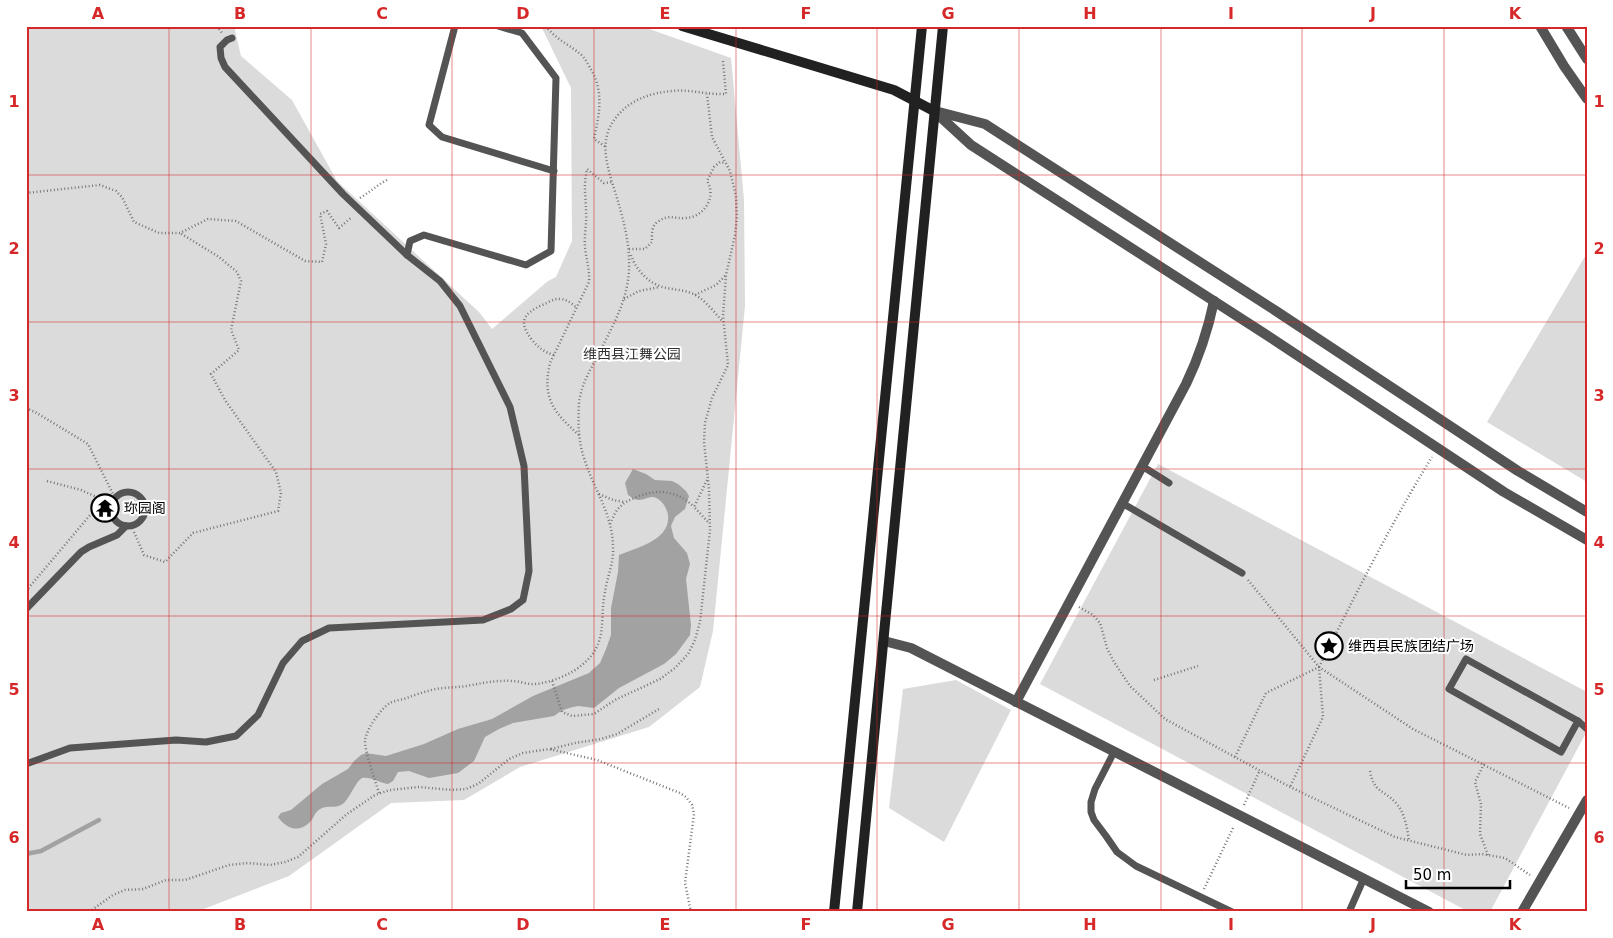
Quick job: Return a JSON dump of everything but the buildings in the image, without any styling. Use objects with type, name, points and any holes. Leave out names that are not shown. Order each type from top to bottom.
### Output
[{"type":"main road","points":[[682,26],[894,90],[934,111]]},
{"type":"main road","points":[[834,912],[922,26]]},
{"type":"main road","points":[[856,912],[943,26]]},
{"type":"street","points":[[1540,26],[1564,66],[1587,98]]},
{"type":"street","points":[[1566,26],[1587,58]]},
{"type":"street","points":[[934,111],[971,145],[1214,301],[1504,492],[1587,540]]},
{"type":"street","points":[[934,111],[985,124],[1292,322],[1518,471],[1587,512]]},
{"type":"street","points":[[1016,702],[1199,357],[1208,330],[1214,301]]},
{"type":"street","points":[[884,642],[911,648],[1429,912]]},
{"type":"street","points":[[1522,912],[1587,800]]},
{"type":"lane","points":[[455,26],[429,125],[442,137],[554,171]]},
{"type":"lane","points":[[407,255],[410,241],[424,235],[526,265],[551,251],[556,78],[522,33],[498,26]]},
{"type":"lane","points":[[26,764],[70,748],[176,740],[206,742],[236,736],[258,715],[283,663],[302,641],[320,632],[329,628],[483,620],[511,609],[523,600],[529,571],[524,466],[510,407],[460,306],[440,281],[407,255],[352,202],[225,67],[221,58],[220,47],[232,38]]},
{"type":"lane","points":[[1142,466],[1169,483]]},
{"type":"lane","points":[[26,609],[81,552],[117,535],[128,526],[141,520],[145,509],[144,503],[137,494],[131,492],[120,494],[113,504],[115,520],[128,526]]},
{"type":"lane","points":[[1122,503],[1242,573]]},
{"type":"lane","points":[[1578,721],[1561,752],[1449,690],[1466,659],[1578,721],[1587,729]]},
{"type":"lane","points":[[1114,752],[1095,789],[1091,802],[1091,812],[1094,820],[1117,852],[1136,866],[1232,912]]},
{"type":"lane","points":[[1349,912],[1364,878]]},
{"type":"path","points":[[546,26],[558,38],[581,54],[595,77],[601,103],[594,139],[606,147]]},
{"type":"path","points":[[660,287],[642,274],[632,260],[609,171],[606,147],[607,133],[612,122],[636,100],[672,91],[726,94],[723,60]]},
{"type":"path","points":[[552,681],[562,712],[572,716],[594,714],[615,700],[660,679],[675,668],[688,654],[695,640],[700,622],[710,524],[704,423],[712,398],[728,365],[723,316],[726,275],[738,217],[736,196],[730,171],[712,137],[707,94]]},
{"type":"path","points":[[629,249],[645,249],[652,242],[652,229],[658,221],[674,216],[686,218],[696,216],[704,209],[711,199],[710,187],[707,181],[714,167],[720,162],[726,163]]},
{"type":"path","points":[[579,435],[556,412],[546,388],[547,375],[550,363],[590,282],[585,246],[586,211],[584,183],[587,169],[604,183],[612,182]]},
{"type":"path","points":[[352,202],[386,180]]},
{"type":"path","points":[[26,193],[100,185],[116,191],[122,197],[134,222],[159,233],[180,234],[219,257],[237,272],[241,281],[231,330],[239,350],[211,374],[225,400],[276,472],[281,493],[278,511],[193,532],[166,562],[144,555],[128,526]]},
{"type":"path","points":[[180,234],[208,218],[236,220],[305,261],[322,262],[326,244],[320,214],[327,212],[339,228],[361,210]]},
{"type":"path","points":[[379,793],[364,742],[380,712],[390,704],[429,690],[469,686],[486,682],[512,681],[534,685],[552,681],[569,674],[582,665],[592,655],[599,643],[603,626],[602,608],[614,546],[605,508],[586,464],[579,435],[580,402],[583,385],[618,316],[624,299],[629,274],[630,254]]},
{"type":"path","points":[[695,295],[716,285],[726,275]]},
{"type":"path","points":[[624,299],[639,292],[660,287],[684,291],[695,295],[724,324]]},
{"type":"path","points":[[554,355],[544,352],[539,348],[526,332],[524,322],[528,313],[556,299],[566,300],[577,308]]},
{"type":"path","points":[[26,408],[88,444],[113,504]]},
{"type":"path","points":[[1290,787],[1323,717],[1319,667],[1406,499],[1438,447]]},
{"type":"path","points":[[694,508],[708,479]]},
{"type":"path","points":[[47,481],[81,490],[113,504]]},
{"type":"path","points":[[610,526],[618,508],[630,500],[653,492],[664,492],[681,497],[710,524]]},
{"type":"path","points":[[599,494],[613,500],[626,502]]},
{"type":"path","points":[[26,591],[91,514],[113,504]]},
{"type":"path","points":[[1242,573],[1319,667],[1414,729],[1580,813]]},
{"type":"path","points":[[1069,602],[1097,619],[1114,662],[1130,686],[1165,719],[1290,787],[1395,837],[1467,855],[1488,855],[1505,858],[1524,872],[1540,880]]},
{"type":"path","points":[[1154,680],[1198,666]]},
{"type":"path","points":[[1236,757],[1266,693],[1319,667]]},
{"type":"path","points":[[89,912],[113,895],[125,890],[144,889],[166,880],[185,880],[229,865],[248,863],[270,865],[285,862],[298,857],[347,814],[364,801],[379,793],[419,787],[452,790],[466,789],[478,784],[509,759],[523,753],[601,739],[617,734],[659,709]]},
{"type":"path","points":[[549,749],[597,760],[686,797],[692,805],[694,814],[685,883],[691,912]]},
{"type":"path","points":[[1484,764],[1475,782],[1481,804],[1480,834],[1488,855]]},
{"type":"path","points":[[1251,792],[1260,770]]},
{"type":"path","points":[[1370,771],[1372,782],[1377,789],[1397,804],[1402,812],[1410,840]]},
{"type":"path","points":[[1200,897],[1240,815]]},
{"type":"green space","name":"维西县江舞公园","points":[[26,26],[234,26],[241,56],[292,100],[337,181],[479,312],[492,329],[548,281],[556,277],[572,241],[571,88],[541,26],[641,26],[731,58],[744,200],[745,306],[713,631],[700,687],[649,727],[520,767],[464,800],[391,803],[289,876],[196,912],[26,912]]},
{"type":"green space","points":[[1587,253],[1587,482],[1487,422]]},
{"type":"green space","points":[[1158,464],[1587,692],[1587,731],[1490,912],[1469,912],[1040,684]]},
{"type":"green space","points":[[956,680],[1011,710],[944,842],[889,808],[903,689]]},
{"type":"shaded area","points":[[633,469],[655,480],[672,481],[686,491],[689,496],[685,509],[675,517],[671,526],[674,538],[687,553],[690,564],[686,579],[691,625],[690,635],[676,654],[664,664],[619,688],[594,708],[578,706],[561,711],[554,716],[513,723],[499,729],[485,737],[474,761],[458,773],[429,778],[409,771],[398,772],[393,781],[388,784],[362,778],[344,803],[339,806],[322,808],[306,826],[297,829],[288,827],[281,821],[278,817],[281,813],[291,810],[322,784],[348,769],[361,755],[366,753],[386,756],[424,744],[458,729],[492,719],[533,696],[589,673],[600,663],[611,635],[611,608],[618,572],[619,555],[651,542],[664,531],[667,524],[667,511],[664,504],[658,499],[651,497],[638,500],[628,495],[625,483]]},
{"type":"waterway","points":[[26,854],[41,851],[99,820]]},
{"type":"place","name":"珎园阁","points":[[105,508]]},
{"type":"place","name":"维西县民族团结广场","points":[[1329,646]]}]
